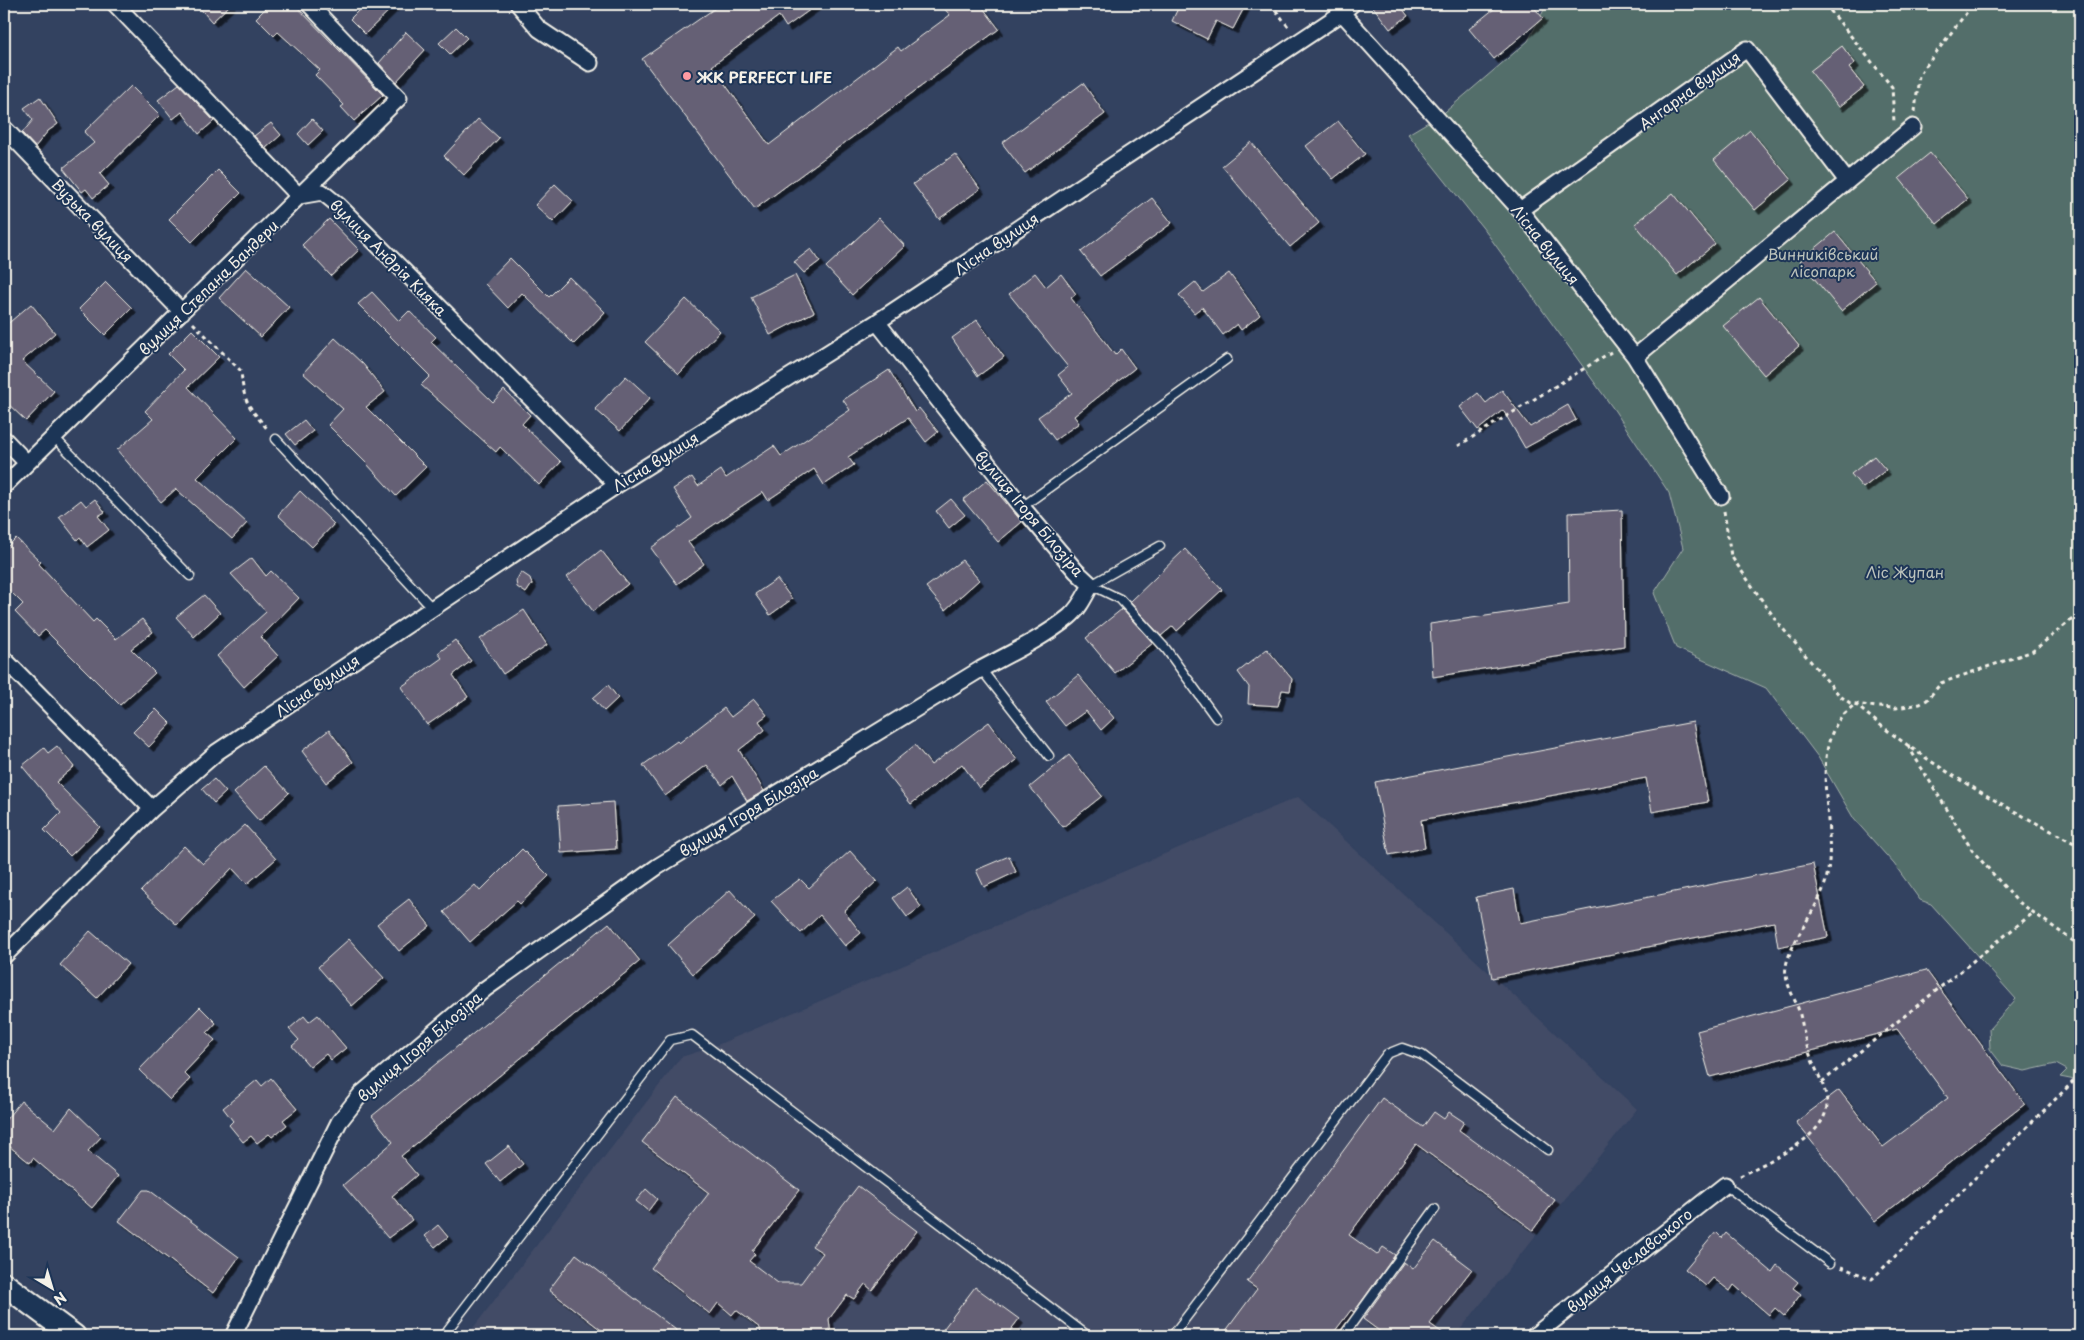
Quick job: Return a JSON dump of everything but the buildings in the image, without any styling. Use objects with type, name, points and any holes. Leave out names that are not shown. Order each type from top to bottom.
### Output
[{"type":"main road","points":[[4,1284],[74,1336]]},
{"type":"street","points":[[115,4],[299,196]]},
{"type":"street","name":"вулиця Степана Бандери","points":[[4,486],[399,98],[309,4]]},
{"type":"street","points":[[518,4],[539,29],[590,63]]},
{"type":"street","name":"Лісна вулиця","points":[[4,956],[152,809],[217,752],[617,485],[877,322],[1347,9],[1520,210],[1635,357],[1721,496]]},
{"type":"street","name":"Ангарна вулиця","points":[[1520,210],[1747,49],[1847,182]]},
{"type":"street","points":[[1635,357],[1913,127]]},
{"type":"street","name":"Вузька вулиця","points":[[4,128],[182,312]]},
{"type":"street","name":"вулиця Андрія Кияка","points":[[299,196],[322,192],[338,205],[617,485]]},
{"type":"street","name":"вулиця Ігоря Білозіра","points":[[233,1336],[339,1122],[360,1094],[485,989],[656,867],[981,668],[1032,641],[1070,616],[1082,602],[1091,585],[1076,571],[1022,507],[877,322]]},
{"type":"street","points":[[4,439],[27,464]]},
{"type":"street","points":[[4,659],[152,809]]},
{"type":"street","name":"вулиця Чеславського","points":[[1534,1336],[1725,1185]]},
{"type":"lane","points":[[1022,507],[1226,359]]},
{"type":"lane","points":[[54,437],[190,576]]},
{"type":"lane","points":[[276,439],[432,608]]},
{"type":"lane","points":[[1091,585],[1160,546]]},
{"type":"lane","points":[[1091,585],[1120,599],[1166,649],[1216,718]]},
{"type":"lane","points":[[981,668],[1049,756]]},
{"type":"lane","points":[[443,1336],[670,1040],[692,1035],[1088,1336]]},
{"type":"lane","points":[[1172,1336],[1387,1054],[1402,1048],[1422,1055],[1548,1150]]},
{"type":"lane","points":[[1725,1185],[1830,1263]]},
{"type":"lane","points":[[1343,1336],[1435,1209]]},
{"type":"path","points":[[1271,4],[1299,42]]},
{"type":"path","points":[[1825,4],[1892,87],[1895,142]]},
{"type":"path","points":[[1913,127],[1919,75],[1973,4]]},
{"type":"path","points":[[182,312],[241,371],[243,393],[247,403],[276,439]]},
{"type":"path","points":[[1458,446],[1624,343]]},
{"type":"path","points":[[1721,496],[1731,556],[1778,623],[1840,696],[1855,704],[1890,734],[1946,772],[2080,846]]},
{"type":"path","points":[[1855,704],[1896,708],[1920,704],[1928,700],[1941,683],[2033,651],[2080,613]]},
{"type":"path","points":[[1725,1185],[1804,1140],[1813,1133],[1824,1118],[1827,1102],[1822,1082],[1808,1049],[1799,1011],[1785,976],[1790,952],[1820,898],[1827,880],[1830,858],[1826,762],[1830,739],[1839,720],[1855,704]]},
{"type":"path","points":[[1908,746],[1972,850],[2016,900],[2080,946]]},
{"type":"path","points":[[1822,1082],[2033,913]]},
{"type":"path","points":[[1830,1263],[1872,1279],[2080,1075]]},
{"type":"shaded area","points":[[1298,797],[1637,1109],[1455,1336],[467,1336],[681,1057],[710,1048]]},
{"type":"green space","name":"Винниківський лісопарк","points":[[1547,4],[2080,4],[2080,1081],[2060,1077],[2067,1070],[2056,1064],[2025,1071],[2003,1066],[1990,1049],[1989,1029],[2016,999],[1931,904],[1920,900],[1894,864],[1854,819],[1818,757],[1766,688],[1676,648],[1654,593],[1683,548],[1669,493],[1615,411],[1486,232],[1408,134],[1445,112],[1528,41]]},
{"type":"place","name":"ЖК PERFECT LIFE","points":[[687,76]]},
{"type":"park label","name":"Ліс Жупан","points":[[1905,571]]}]
